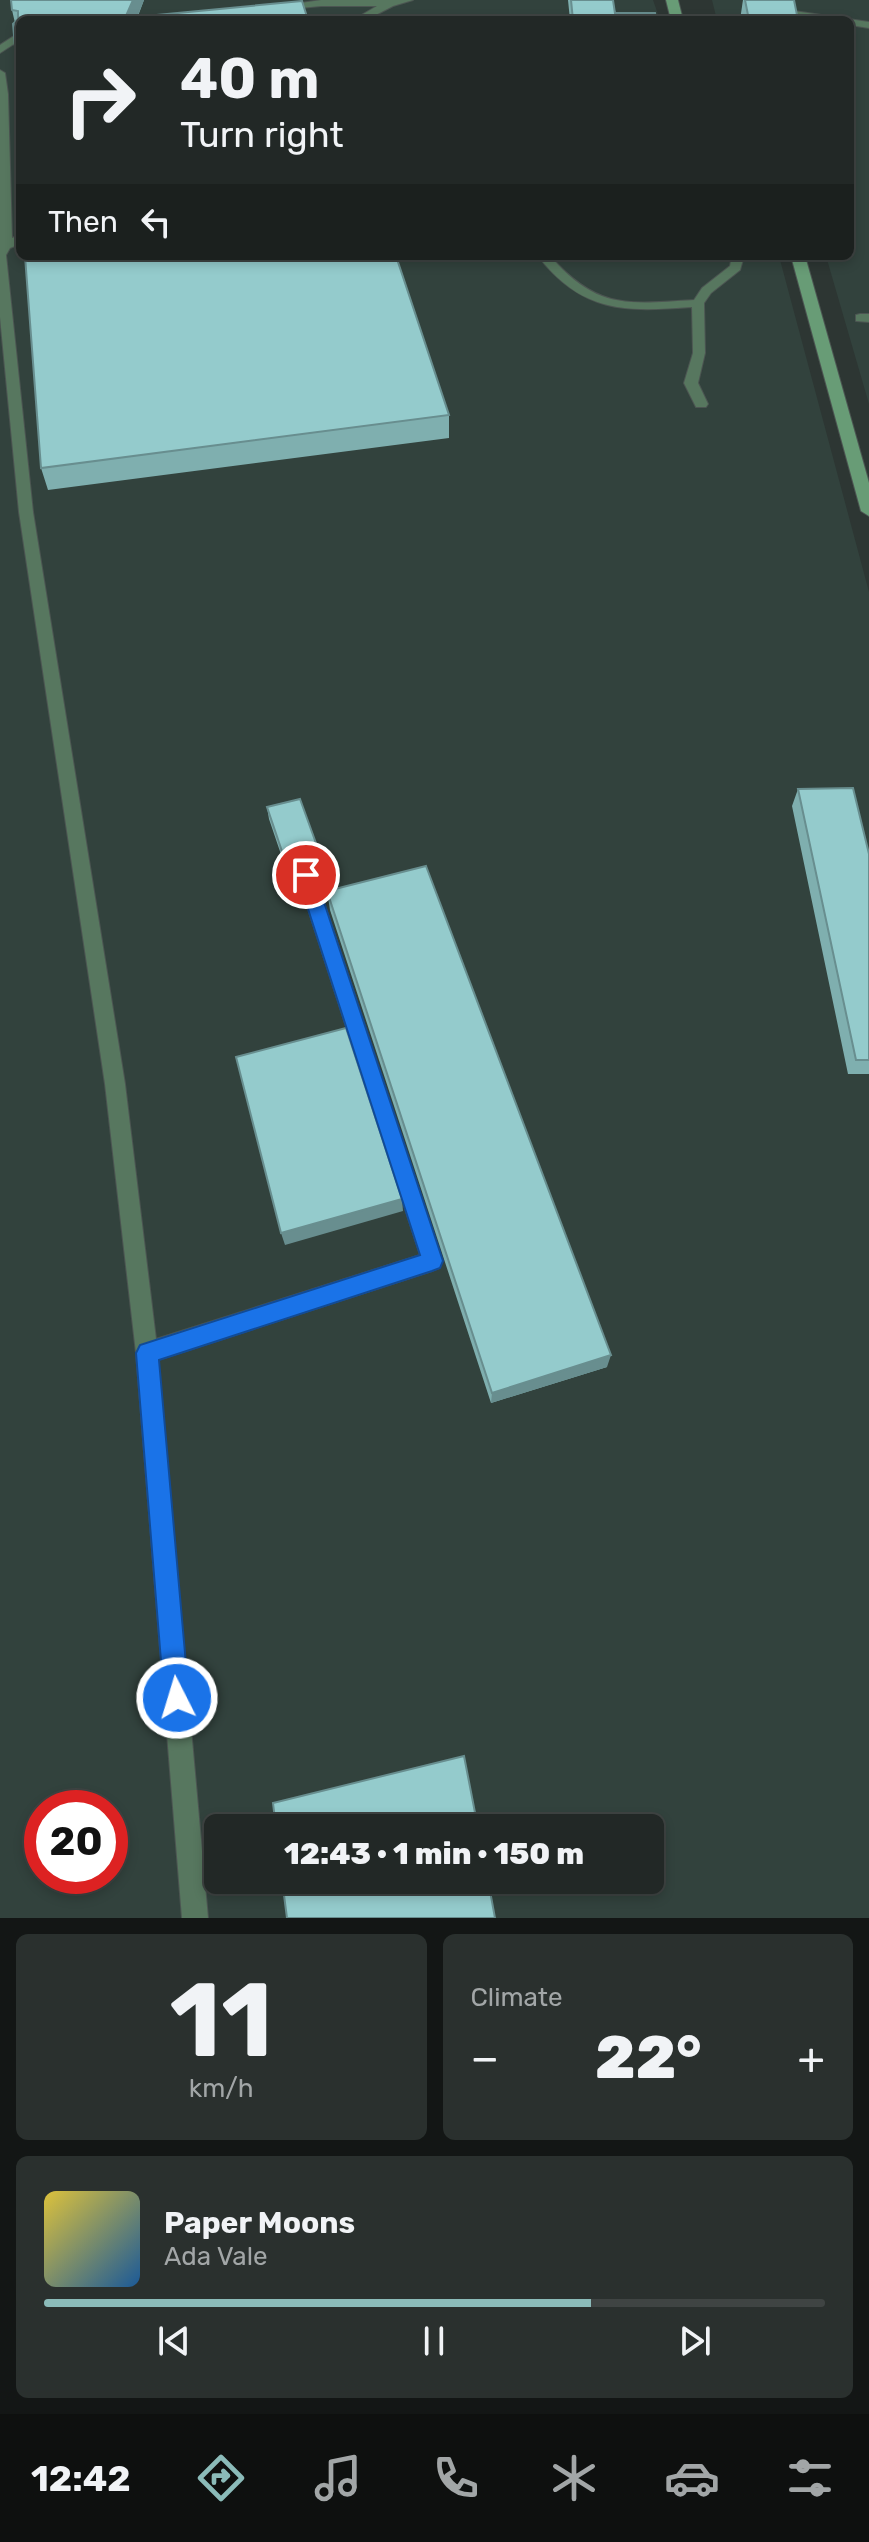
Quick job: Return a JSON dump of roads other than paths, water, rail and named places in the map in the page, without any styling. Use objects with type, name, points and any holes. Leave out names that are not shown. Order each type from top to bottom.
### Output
[{"type":"main road","points":[[799,260],[869,511]]},
{"type":"lane","points":[[274,8],[408,0]]},
{"type":"lane","points":[[749,0],[748,7],[813,16]]},
{"type":"lane","points":[[362,16],[390,3]]},
{"type":"lane","points":[[0,73],[13,242],[0,255],[26,512],[115,1084],[147,1353],[195,1918]]},
{"type":"lane","points":[[547,260],[561,280],[581,294],[608,304],[641,307],[698,303]]},
{"type":"lane","points":[[701,404],[691,383],[699,353],[698,303],[706,291],[736,267],[737,260]]},
{"type":"lane","points":[[147,1353],[432,1261],[306,875]]}]
